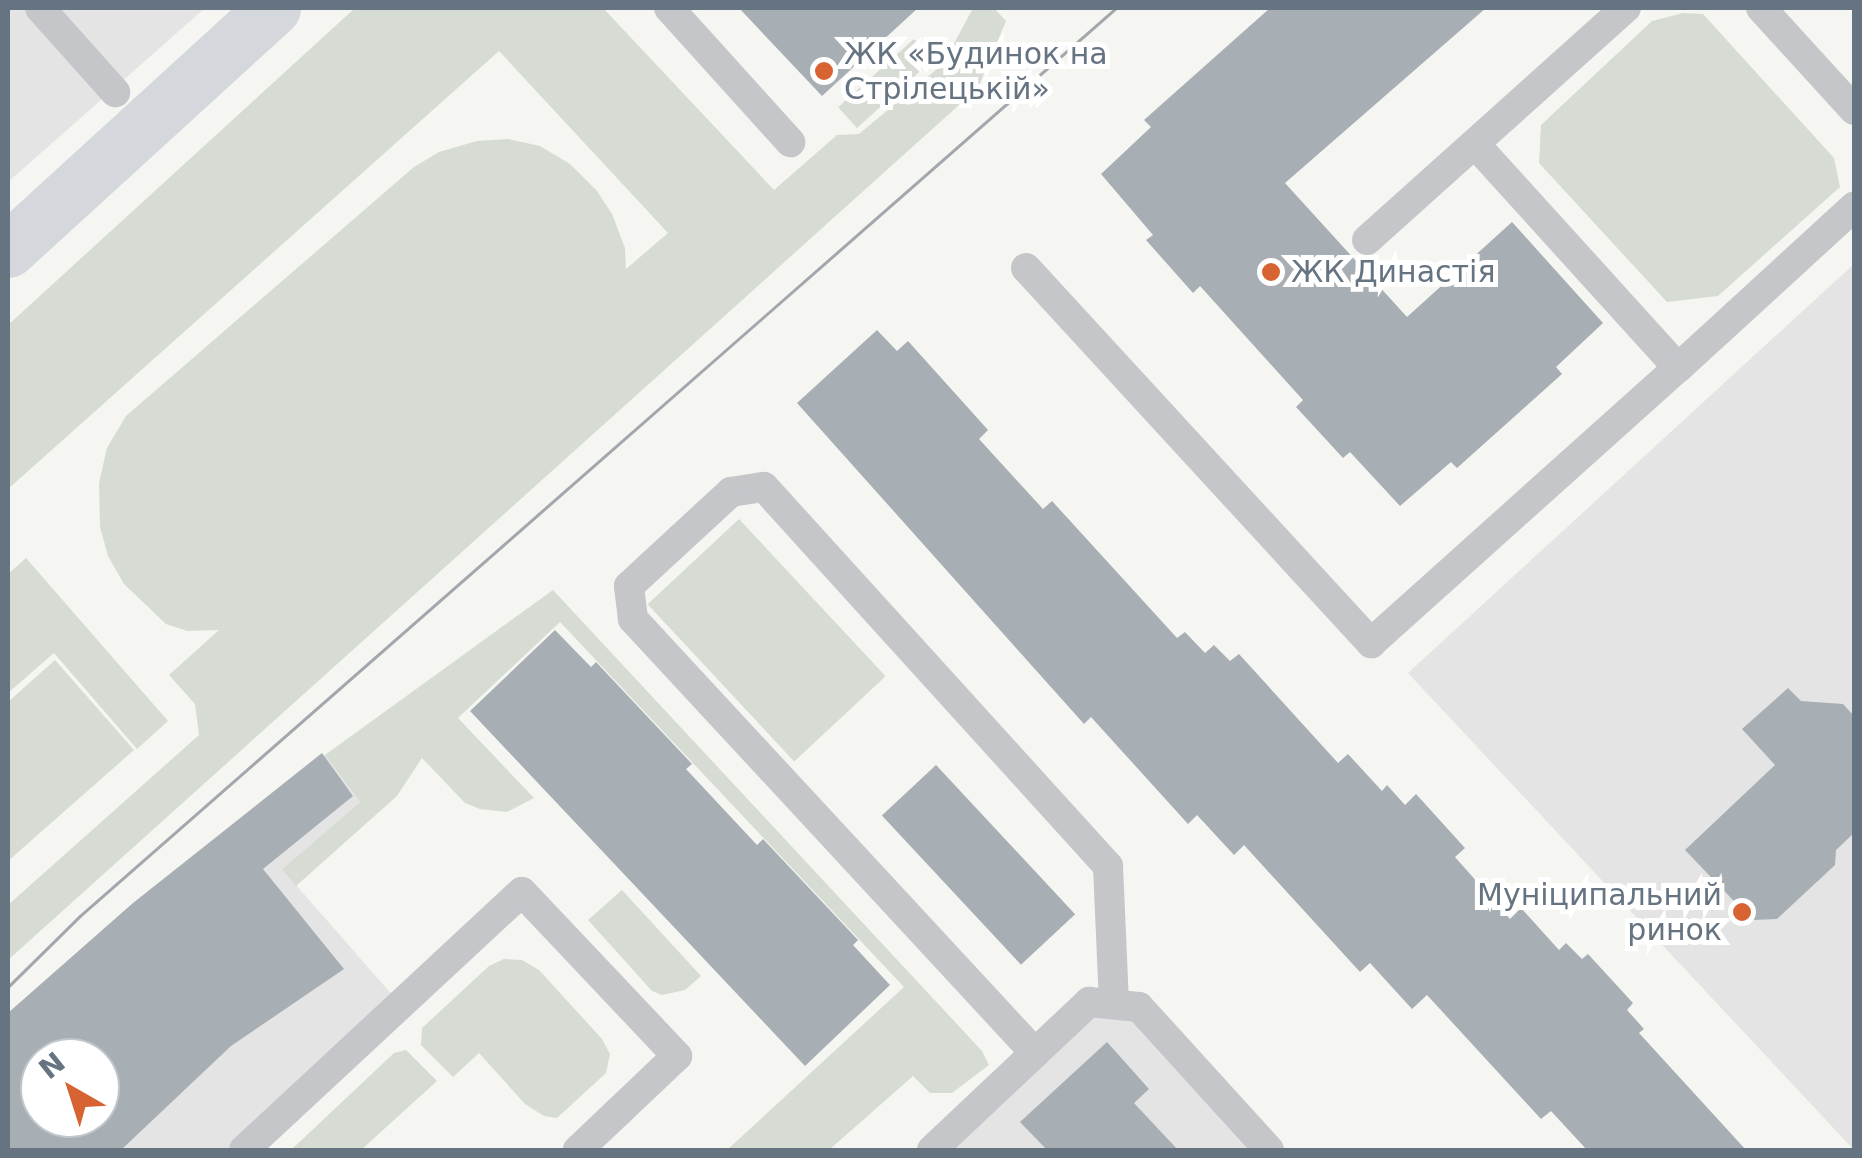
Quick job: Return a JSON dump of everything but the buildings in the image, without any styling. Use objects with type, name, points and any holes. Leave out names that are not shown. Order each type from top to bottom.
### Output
[{"type":"main road","points":[[8,250],[273,8]]},
{"type":"lane","points":[[40,8],[115,92]]},
{"type":"lane","points":[[669,8],[790,142]]},
{"type":"lane","points":[[1367,240],[1626,8]]},
{"type":"lane","points":[[1761,8],[1854,110]]},
{"type":"lane","points":[[1474,144],[1678,368]]},
{"type":"lane","points":[[1026,268],[1370,644],[1854,206]]},
{"type":"lane","points":[[1035,1053],[633,619],[629,586],[731,492],[764,487],[1108,866],[1114,1004]]},
{"type":"lane","points":[[244,1150],[522,892],[678,1056],[578,1150]]},
{"type":"lane","points":[[932,1150],[1090,1002],[1139,1007],[1269,1150]]},
{"type":"shaded area","points":[[8,8],[205,8],[8,182]]},
{"type":"shaded area","points":[[355,8],[603,8],[774,190],[837,135],[859,134],[943,64],[973,8],[994,8],[1006,21],[978,88],[8,960],[8,905],[199,735],[195,704],[169,675],[219,630],[187,631],[166,624],[124,584],[108,556],[100,527],[99,483],[107,448],[126,416],[414,167],[439,152],[477,141],[508,139],[540,146],[570,164],[597,191],[612,214],[625,248],[626,269],[668,233],[499,51],[8,489],[8,325]]},
{"type":"shaded area","points":[[1683,13],[1703,14],[1834,158],[1840,187],[1718,296],[1667,302],[1539,163],[1541,125],[1652,21]]},
{"type":"shaded area","points":[[914,39],[933,60],[857,128],[838,107]]},
{"type":"shaded area","name":"Муніципальний ринок","points":[[1854,264],[1854,1150],[1408,673]]},
{"type":"shaded area","points":[[739,519],[886,676],[794,761],[648,604]]},
{"type":"shaded area","points":[[26,558],[168,721],[137,749],[54,653],[8,693],[8,574]]},
{"type":"shaded area","points":[[553,590],[982,1051],[989,1065],[952,1093],[930,1093],[913,1076],[829,1150],[727,1150],[904,987],[560,622],[458,718],[534,798],[507,812],[480,809],[465,803],[422,758],[397,796],[296,886],[282,869],[360,802],[325,755]]},
{"type":"shaded area","points":[[55,660],[134,750],[8,861],[8,702]]},
{"type":"shaded area","points":[[325,755],[360,802],[282,869],[401,1005],[244,1150],[8,1150],[8,1013],[133,903]]},
{"type":"shaded area","points":[[622,890],[701,976],[685,990],[662,995],[652,991],[588,920]]},
{"type":"shaded area","points":[[504,959],[522,960],[539,970],[602,1039],[610,1054],[606,1073],[557,1118],[544,1116],[525,1104],[479,1053],[453,1077],[421,1045],[422,1028],[489,966]]},
{"type":"shaded area","points":[[1089,1002],[1139,1007],[1269,1150],[932,1150]]},
{"type":"shaded area","points":[[406,1050],[437,1081],[361,1150],[291,1150],[394,1053]]},
{"type":"tram line","points":[[8,987],[80,916],[1116,8]]},
{"type":"place","name":"ЖК «Будинок на Стрілецькій»","points":[[824,71]]},
{"type":"place","name":"ЖК Династія","points":[[1271,272]]},
{"type":"place","name":"Муніципальний ринок","points":[[1742,912]]}]
